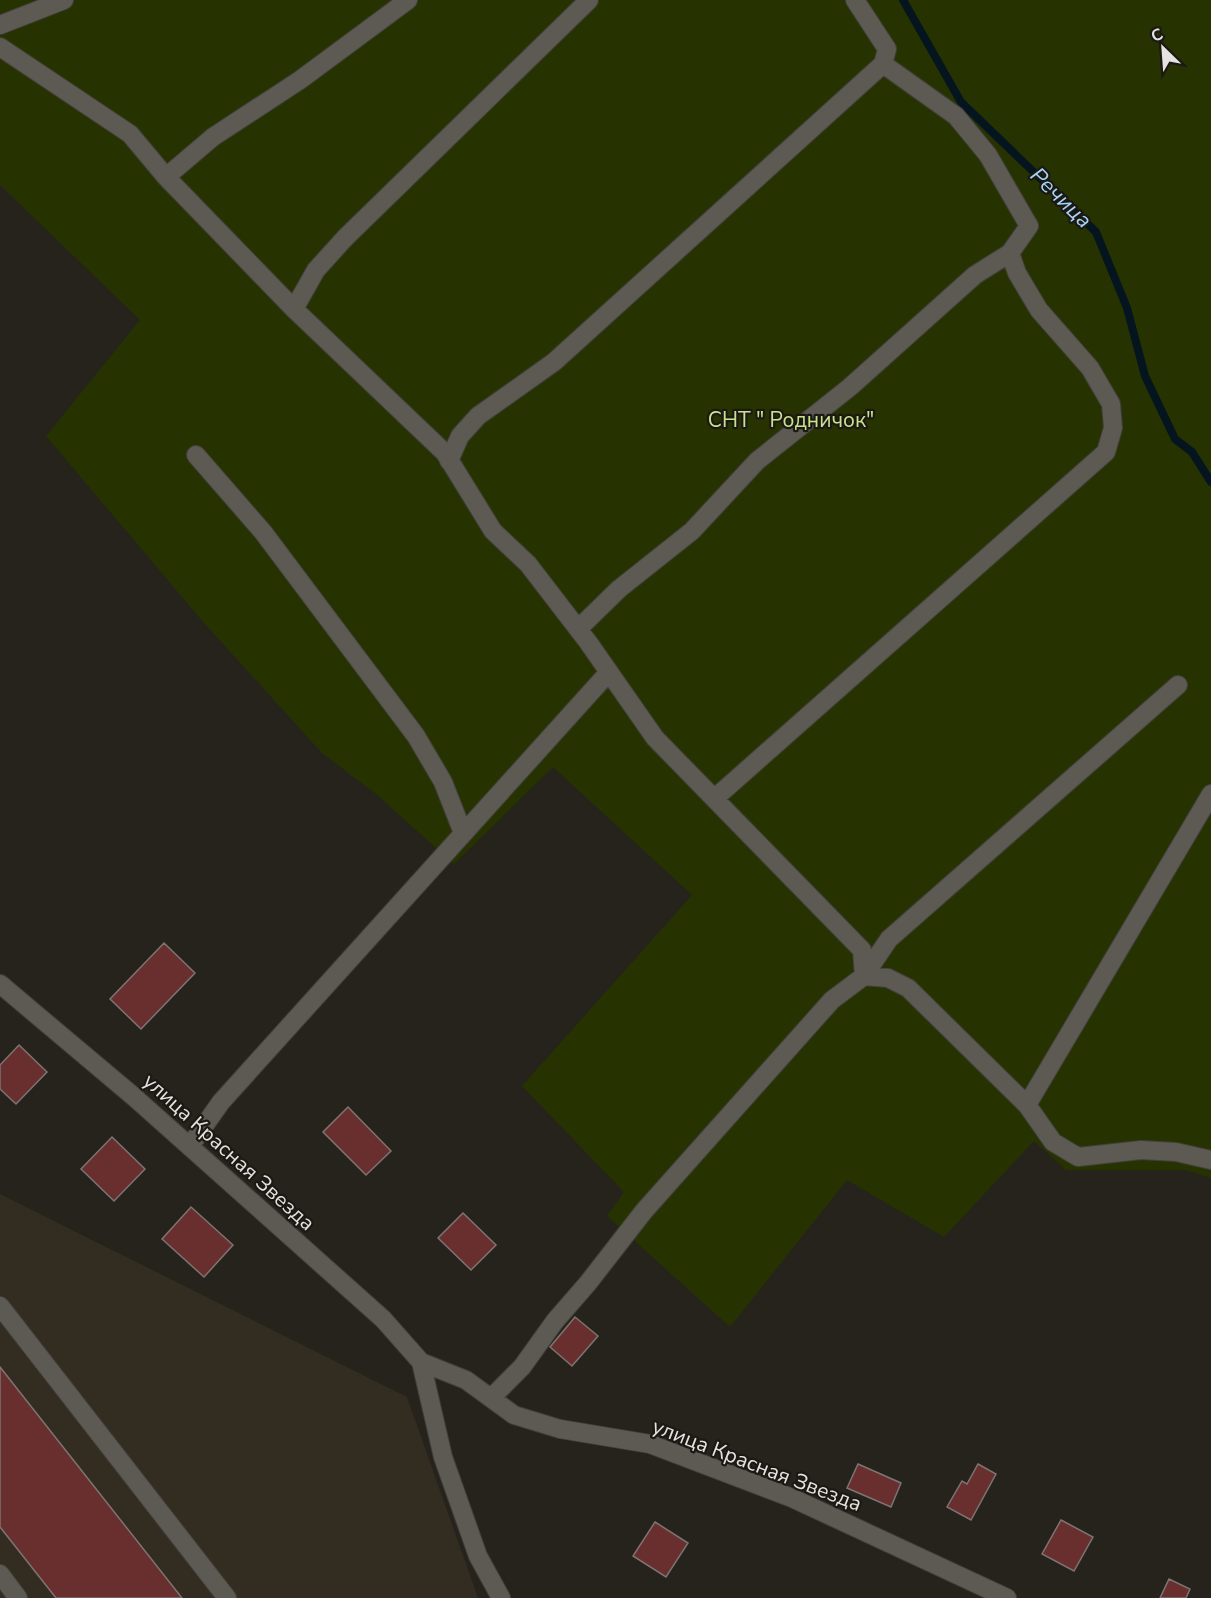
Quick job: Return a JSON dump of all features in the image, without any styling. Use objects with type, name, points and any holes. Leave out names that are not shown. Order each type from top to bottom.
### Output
[{"type":"street","points":[[0,25],[64,0]]},
{"type":"street","points":[[166,177],[213,137],[300,80],[408,0]]},
{"type":"street","points":[[294,309],[316,270],[345,238],[589,0]]},
{"type":"street","points":[[449,461],[460,436],[478,416],[554,362],[883,64],[887,49],[855,0]]},
{"type":"street","points":[[0,47],[130,134],[166,177],[294,309],[445,453],[493,531],[528,564],[578,629],[655,738],[862,950],[864,976]]},
{"type":"street","points":[[578,629],[619,590],[692,531],[757,461],[850,387],[975,275],[1010,253],[1029,226],[988,155],[956,116],[883,64]]},
{"type":"street","points":[[715,798],[1106,452],[1113,428],[1111,404],[1090,368],[1039,310],[1017,273],[1010,253]]},
{"type":"street","points":[[196,454],[263,532],[416,736],[443,782],[464,833]]},
{"type":"street","points":[[190,1146],[221,1102],[609,672]]},
{"type":"street","points":[[491,1398],[522,1367],[555,1321],[644,1211],[832,1000],[864,976],[889,939],[1178,685]]},
{"type":"street","points":[[1027,1105],[1211,794]]},
{"type":"street","points":[[864,976],[888,978],[908,988],[1027,1105],[1053,1142],[1078,1157],[1141,1150],[1176,1152],[1211,1160]]},
{"type":"street","name":"улица Красная Звезда","points":[[0,984],[190,1146],[382,1319],[421,1362],[466,1380],[514,1415],[560,1429],[650,1444],[792,1498],[1007,1598]]},
{"type":"street","points":[[0,1306],[227,1598]]},
{"type":"street","name":"улица Красная Звезда","points":[[421,1362],[443,1457],[478,1556],[501,1598]]},
{"type":"street","points":[[0,1574],[18,1598]]},
{"type":"shaded area","points":[[0,1194],[407,1397],[478,1598],[0,1598]]},
{"type":"green space","name":"СНТ \" Родничок\"","points":[[0,0],[1211,0],[1211,1178],[1186,1170],[1066,1170],[1034,1141],[944,1237],[847,1180],[730,1327],[607,1216],[624,1192],[522,1086],[692,895],[553,767],[454,864],[376,794],[322,753],[204,623],[46,436],[140,320],[0,185]]},
{"type":"building","points":[[164,943],[195,973],[141,1029],[110,999]]},
{"type":"building","points":[[19,1045],[47,1072],[16,1104],[0,1089],[0,1065]]},
{"type":"building","points":[[348,1107],[391,1151],[366,1175],[323,1132]]},
{"type":"building","points":[[112,1137],[145,1169],[114,1201],[81,1169]]},
{"type":"building","points":[[191,1207],[233,1245],[204,1277],[162,1239]]},
{"type":"building","points":[[463,1213],[496,1245],[471,1270],[438,1238]]},
{"type":"building","points":[[575,1317],[598,1336],[572,1366],[550,1347]]},
{"type":"building","points":[[0,1367],[182,1598],[56,1598],[0,1527]]},
{"type":"building","points":[[858,1464],[901,1483],[891,1507],[847,1488]]},
{"type":"building","points":[[978,1464],[996,1474],[971,1520],[947,1507],[962,1481],[967,1484]]},
{"type":"building","points":[[1061,1520],[1093,1537],[1074,1571],[1042,1554]]},
{"type":"building","points":[[655,1522],[688,1543],[666,1577],[633,1556]]},
{"type":"building","points":[[1169,1579],[1190,1589],[1186,1598],[1160,1598]]},
{"type":"waterway","name":"Речица","points":[[903,0],[961,102],[1096,232],[1127,308],[1145,376],[1175,439],[1192,452],[1211,482]]}]
